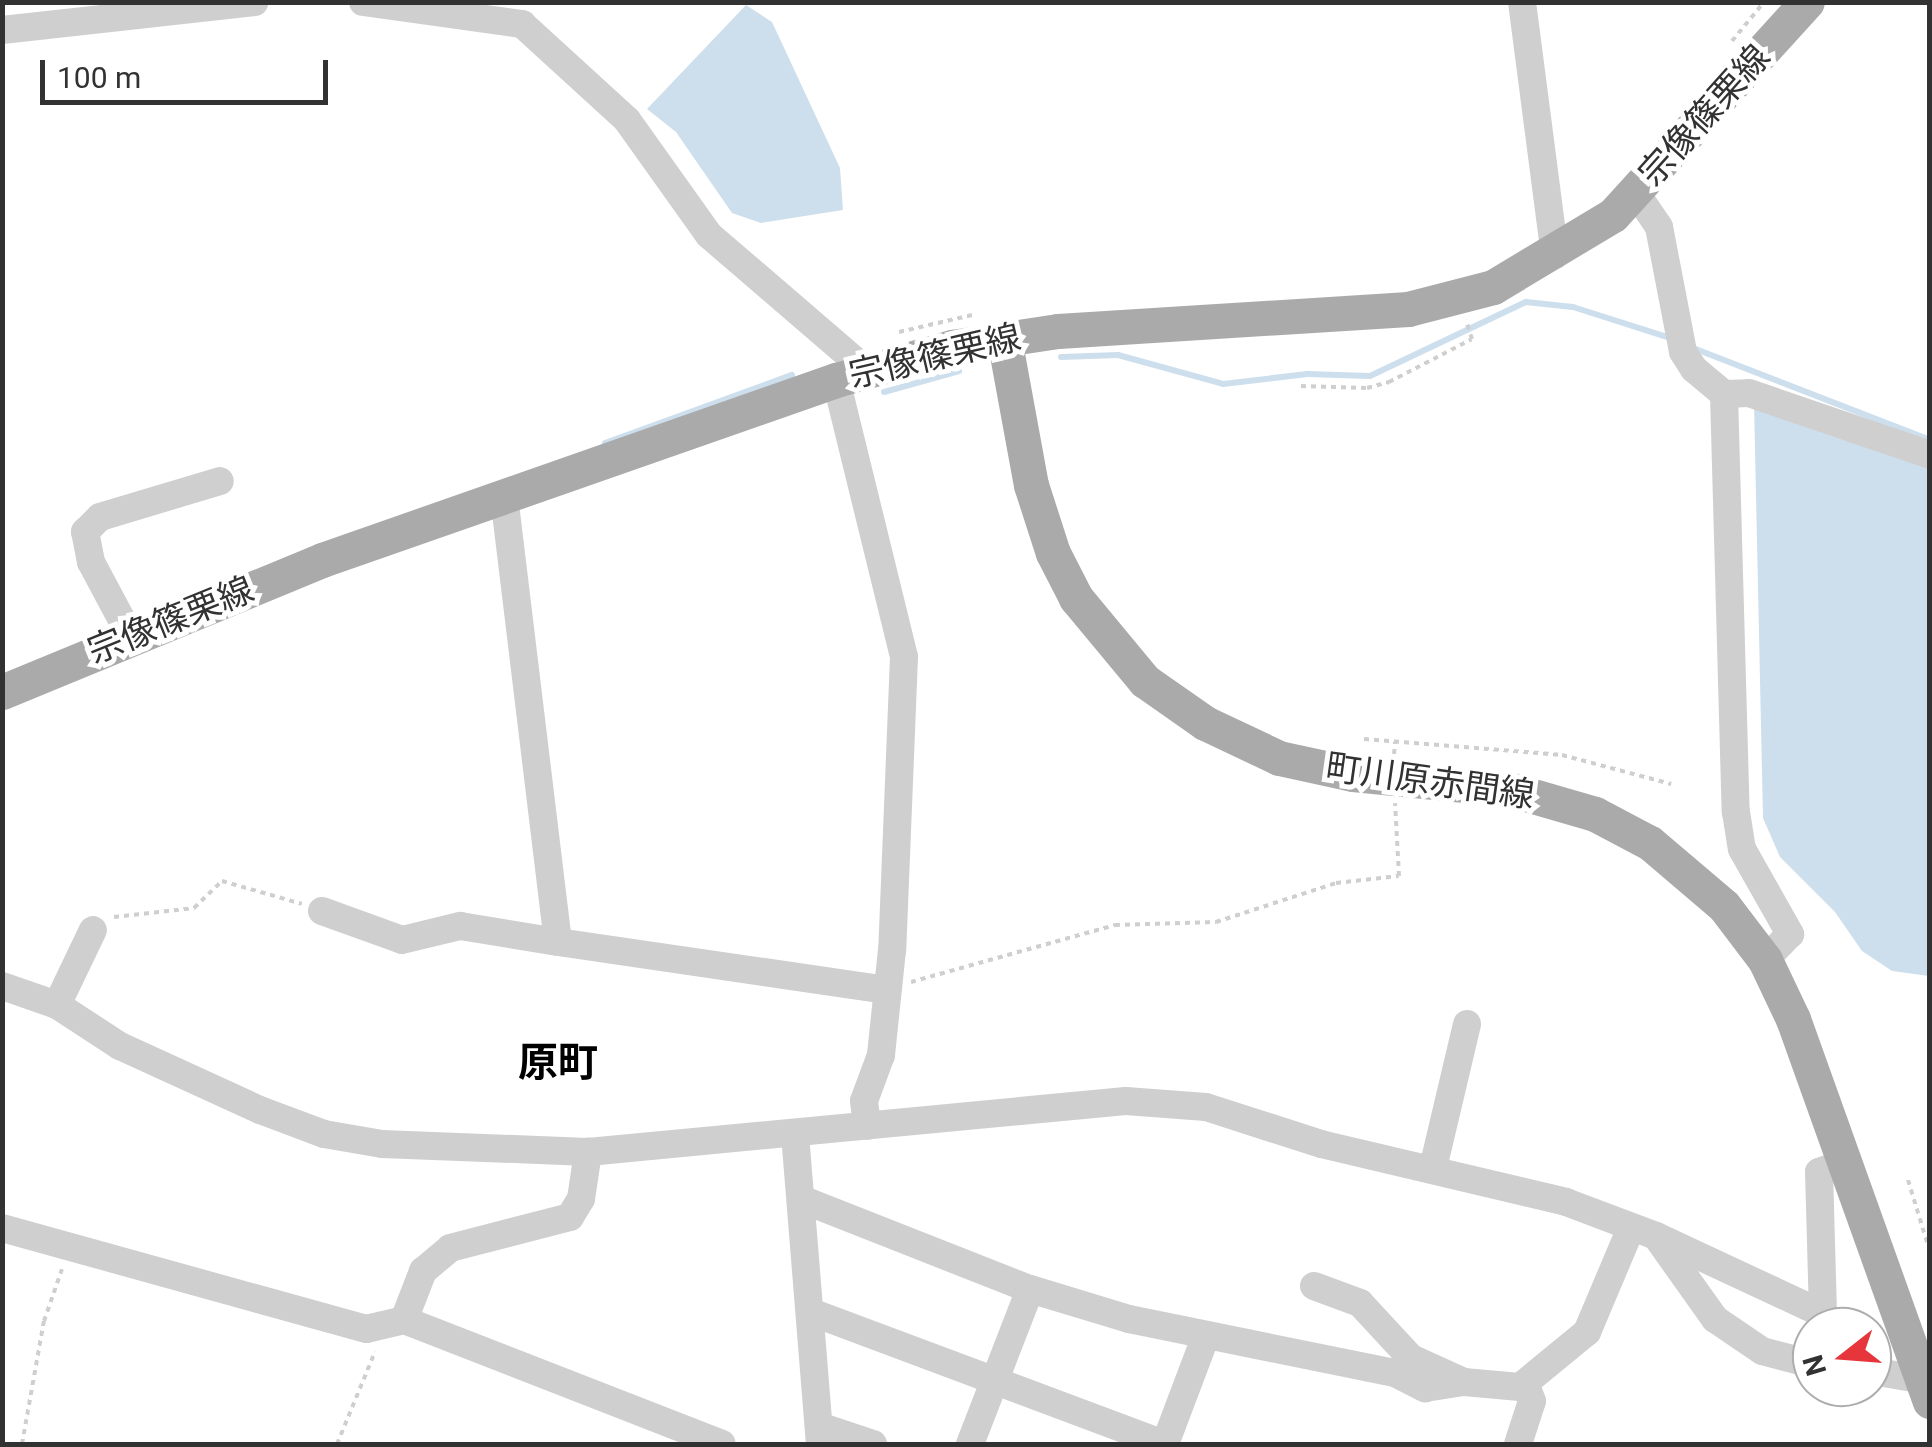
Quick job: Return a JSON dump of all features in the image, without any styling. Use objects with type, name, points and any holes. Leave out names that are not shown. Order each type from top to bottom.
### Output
[{"type":"main road","name":"宗像篠栗線","points":[[2,692],[131,637],[504,496],[851,376],[1004,338],[1376,312],[1458,297],[1555,255],[1636,192],[1807,2]]},
{"type":"main road","name":"町川原赤間線","points":[[1004,338],[1044,530],[1076,598],[1122,656],[1170,700],[1235,739],[1316,767],[1550,797],[1628,829],[1701,881],[1765,960],[1846,1162],[1927,1387]]},
{"type":"street","points":[[2,30],[254,2]]},
{"type":"street","points":[[363,2],[423,6],[522,24],[627,120],[709,235],[851,376],[904,656],[888,990],[882,1055],[864,1101],[868,1126]]},
{"type":"street","points":[[1522,2],[1555,255]]},
{"type":"street","points":[[1636,192],[1659,227],[1686,360],[1724,394],[1749,393],[1930,455]]},
{"type":"street","points":[[1724,394],[1736,812],[1742,849],[1790,934],[1765,960]]},
{"type":"street","points":[[131,637],[121,608],[91,562],[85,532],[100,517],[220,482]]},
{"type":"street","points":[[504,496],[558,942]]},
{"type":"street","points":[[322,911],[402,940],[460,926],[888,990]]},
{"type":"street","points":[[57,1005],[93,930]]},
{"type":"street","points":[[2,986],[57,1005],[120,1046],[324,1134],[493,1152],[588,1152],[1126,1102],[1206,1107],[1321,1144],[1566,1202],[1644,1232],[1823,1314],[1819,1172],[1846,1162]]},
{"type":"street","points":[[1433,1168],[1466,1024]]},
{"type":"street","points":[[794,1134],[820,1435],[873,1444]]},
{"type":"street","points":[[393,1323],[423,1271],[450,1248],[570,1217],[581,1200],[588,1152]]},
{"type":"street","points":[[801,1199],[1030,1288],[1205,1338],[1395,1373],[1425,1388],[1464,1382],[1524,1383],[1586,1332],[1644,1232]]},
{"type":"street","points":[[2,1228],[366,1329],[393,1323],[722,1444]]},
{"type":"street","points":[[1644,1232],[1715,1319],[1762,1351],[1792,1359]]},
{"type":"street","points":[[1314,1286],[1360,1303],[1411,1358],[1464,1382]]},
{"type":"street","points":[[970,1444],[1030,1288]]},
{"type":"street","points":[[811,1312],[1165,1444],[1205,1338]]},
{"type":"street","points":[[1892,1377],[1927,1387]]},
{"type":"street","points":[[1518,1444],[1532,1400],[1524,1383]]},
{"type":"path","points":[[1301,386],[1367,388],[1472,339],[1458,297]]},
{"type":"path","points":[[1364,739],[1562,754],[1672,784]]},
{"type":"path","points":[[888,990],[1115,925],[1199,925],[1336,883],[1399,876],[1394,778]]},
{"type":"path","points":[[93,930],[134,911],[194,908],[222,880],[322,911]]},
{"type":"path","points":[[1908,1180],[1930,1252]]},
{"type":"path","points":[[22,1444],[44,1321],[69,1247]]},
{"type":"path","points":[[336,1444],[393,1323]]},
{"type":"water","points":[[746,5],[772,22],[840,168],[843,210],[761,223],[732,213],[676,132],[647,109]]},
{"type":"water","points":[[1754,403],[1929,462],[1929,976],[1892,971],[1862,951],[1835,912],[1780,857],[1763,818]]},
{"type":"waterway","points":[[1061,357],[1118,355],[1223,384],[1307,374],[1370,376],[1526,302],[1573,307],[1673,339]]},
{"type":"waterway","points":[[1693,348],[1930,440]]},
{"type":"waterway","points":[[884,392],[959,371]]},
{"type":"waterway","points":[[605,443],[792,375]]},
{"type":"district","name":"原町","points":[[558,1063]]}]
